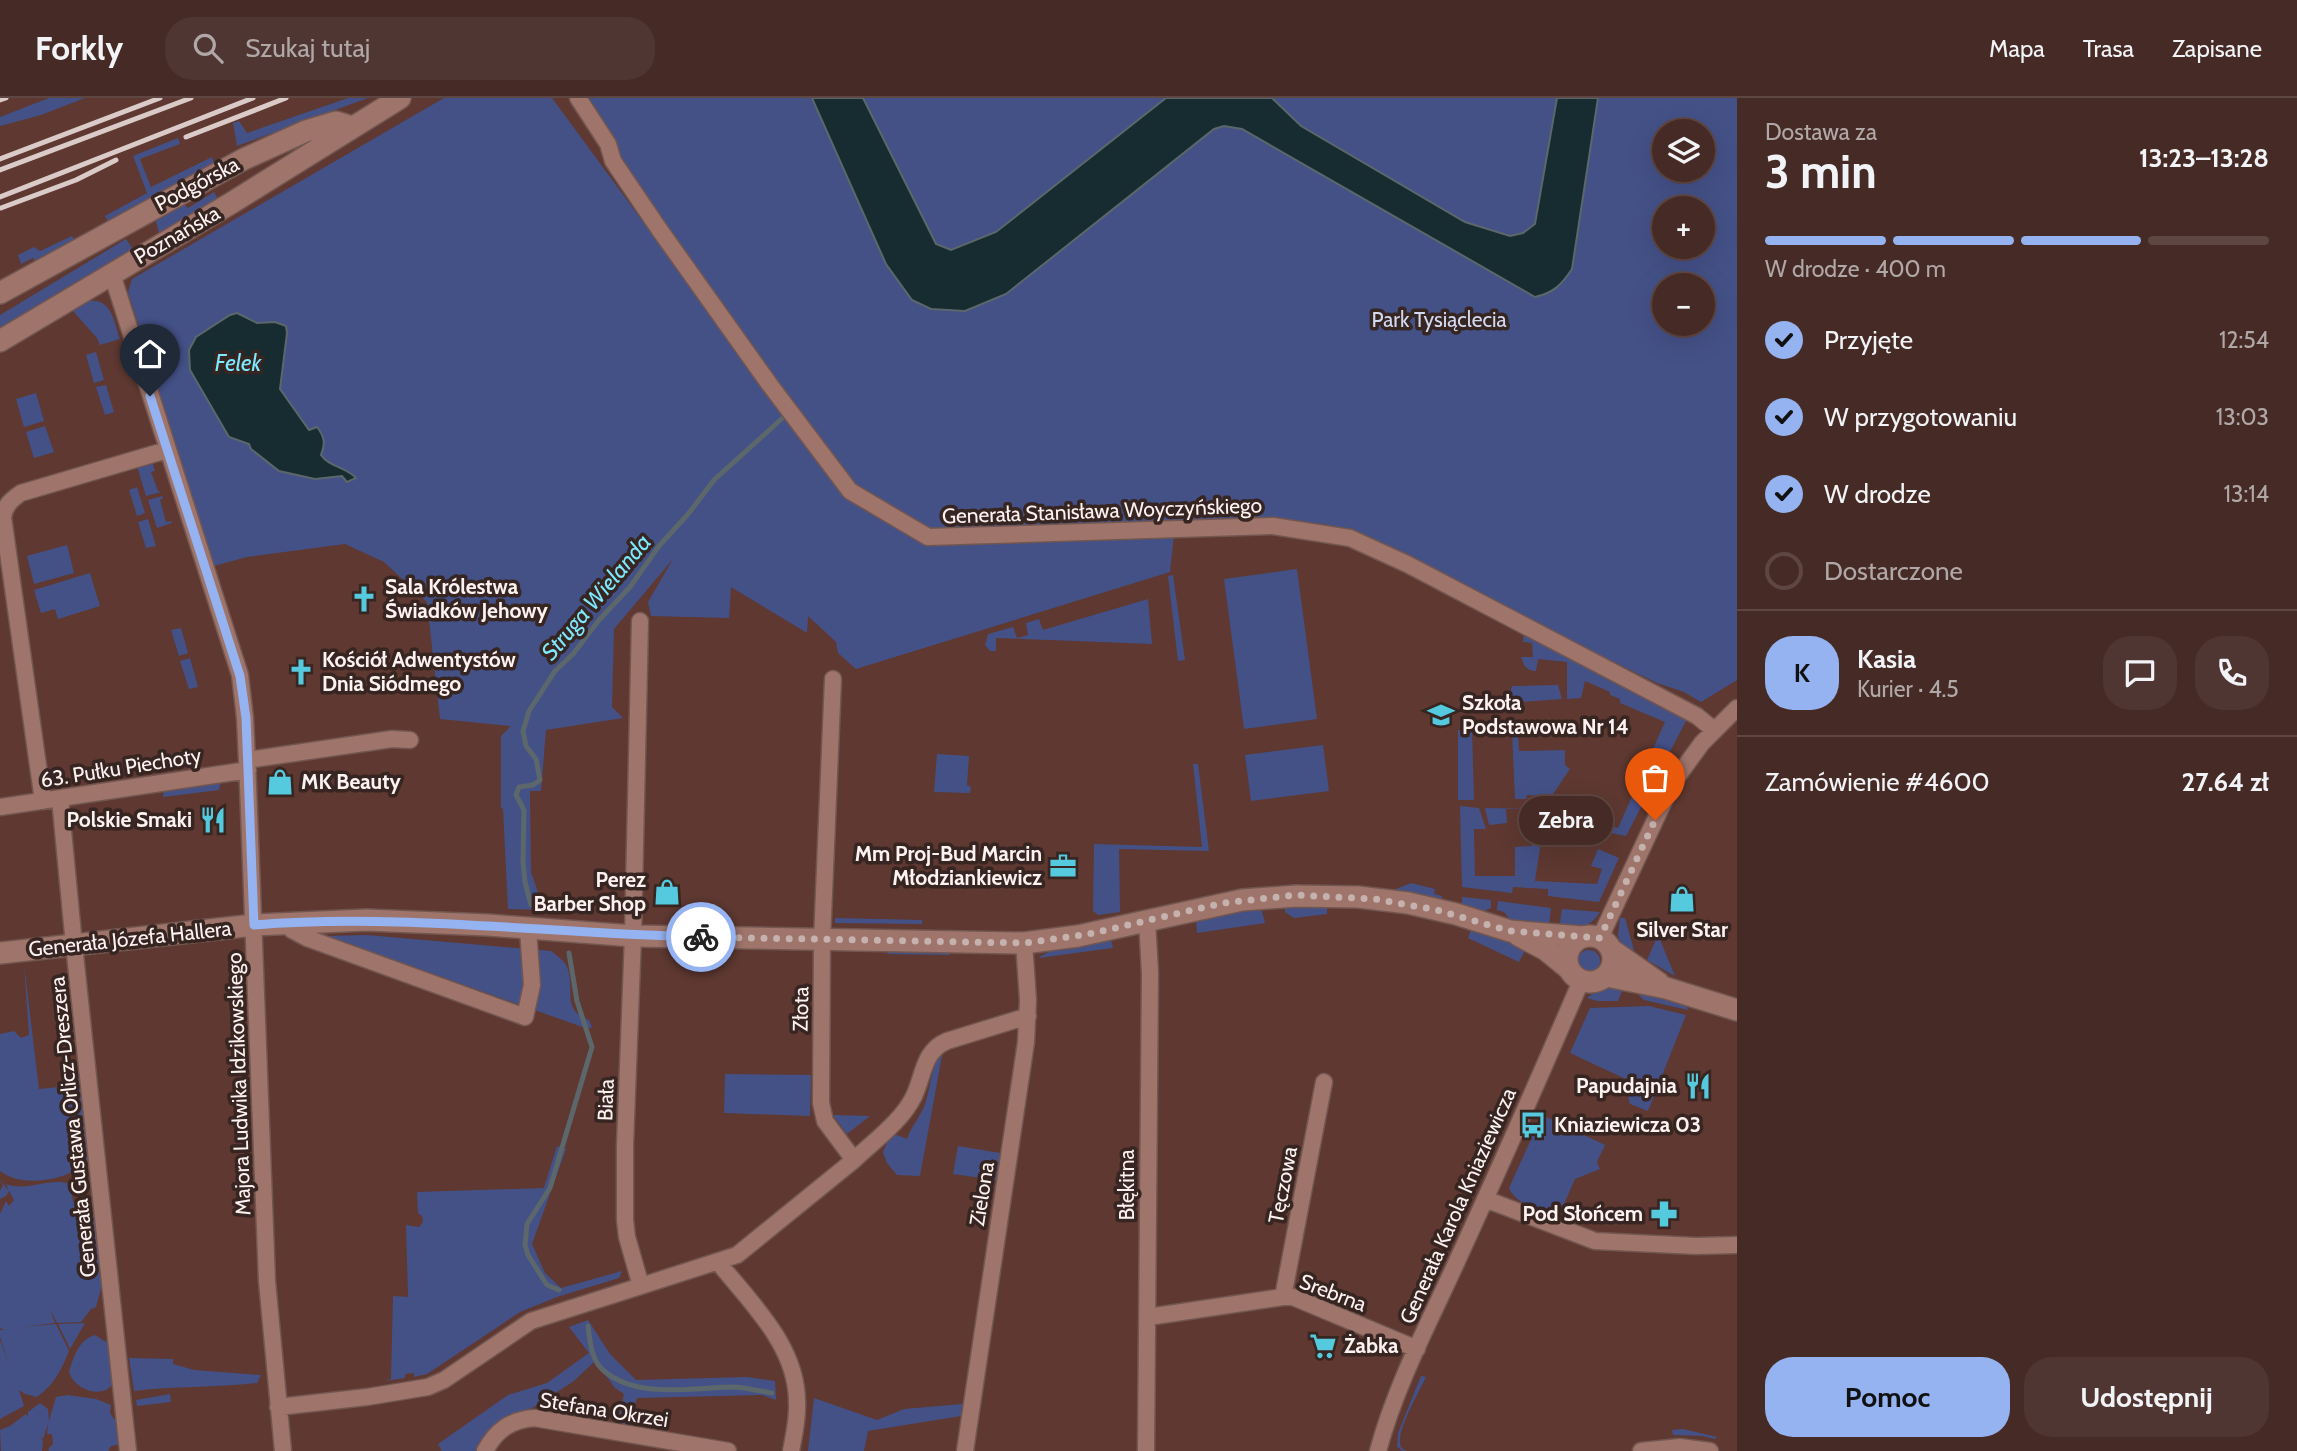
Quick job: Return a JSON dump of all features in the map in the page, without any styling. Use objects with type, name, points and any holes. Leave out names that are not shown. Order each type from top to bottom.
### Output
[{"type":"street","points":[[352,127],[400,98]]},
{"type":"street","name":"Generała Stanisława Woyczyńskiego","points":[[578,98],[608,144],[613,161],[659,229],[770,385],[850,491],[928,537],[1273,526],[1350,538],[1407,564],[1697,716],[1714,730]]},
{"type":"street","name":"Podgórska","points":[[0,293],[244,159],[306,131],[336,122],[352,127]]},
{"type":"street","name":"Poznańska","points":[[0,341],[233,202],[352,127]]},
{"type":"street","name":"Majora Ludwika Idzikowskiego","points":[[112,274],[240,676],[246,718],[267,1281],[283,1451]]},
{"type":"street","points":[[43,800],[3,517],[4,508],[21,493],[167,450]]},
{"type":"street","name":"Biała","points":[[640,621],[625,1220],[641,1286]]},
{"type":"street","name":"Złota","points":[[833,679],[822,940],[821,1107],[825,1121],[854,1160]]},
{"type":"street","points":[[1598,942],[1664,800],[1702,743],[1737,708]]},
{"type":"street","name":"63. Pułku Piechoty","points":[[0,807],[60,799],[379,741],[410,740]]},
{"type":"street","name":"Generała Gustawa Orlicz-Dreszera","points":[[60,799],[128,1451]]},
{"type":"street","name":"Generała Józefa Hallera","points":[[0,953],[286,922],[392,920],[633,936],[1024,943],[1078,936],[1242,900],[1321,896],[1375,899],[1456,914],[1510,931],[1546,950],[1575,974]]},
{"type":"street","name":"Błękitna","points":[[1146,1451],[1150,972],[1147,920]]},
{"type":"street","points":[[286,922],[292,930],[307,938],[525,1017],[532,985],[528,929]]},
{"type":"street","name":"Generała Józefa Hallera","points":[[1510,931],[1598,942],[1667,988]]},
{"type":"street","points":[[1574,942],[1598,942],[1612,968],[1607,976],[1599,981],[1575,974],[1567,959],[1574,942]]},
{"type":"street","name":"Zielona","points":[[965,1451],[1024,1056],[1028,1016],[1024,943]]},
{"type":"street","name":"Generała Karola Kniaziewicza","points":[[1378,1451],[1391,1409],[1485,1199],[1575,974]]},
{"type":"street","name":"Generała Józefa Hallera","points":[[1607,976],[1667,988],[1737,1010]]},
{"type":"street","points":[[278,1407],[428,1387],[444,1380],[531,1321],[718,1262],[741,1251],[854,1160],[898,1118],[911,1102],[928,1059],[936,1047],[947,1041],[1028,1016]]},
{"type":"street","name":"Tęczowa","points":[[1283,1297],[1324,1082]]},
{"type":"street","points":[[1485,1199],[1595,1241],[1696,1246],[1737,1244]]},
{"type":"street","points":[[718,1262],[770,1328],[789,1361],[795,1381],[797,1403],[791,1451]]},
{"type":"street","name":"Srebrna","points":[[1148,1317],[1283,1297],[1296,1298],[1417,1349]]},
{"type":"street","name":"Stefana Okrzei","points":[[485,1451],[503,1427],[534,1418],[728,1451]]},
{"type":"street","points":[[1641,1451],[1681,1447],[1710,1451]]},
{"type":"green space","points":[[49,98],[85,98],[41,115],[0,126],[0,117]]},
{"type":"green space","points":[[348,98],[368,98],[237,146],[233,123],[239,121],[247,133]]},
{"type":"green space","points":[[444,98],[552,98],[846,498],[927,545],[1174,535],[1170,572],[856,669],[838,653],[836,642],[808,616],[807,633],[731,587],[729,618],[651,616],[648,602],[673,559],[614,629],[612,707],[623,718],[546,730],[541,791],[530,791],[531,872],[544,910],[508,909],[501,808],[501,736],[511,726],[440,719],[427,602],[384,562],[345,544],[247,557],[214,566],[128,292],[132,279]]},
{"type":"green space","name":"Park Tysiąclecia","points":[[569,98],[1737,98],[1737,680],[1701,702],[1325,524],[1294,522],[929,532],[856,487]]},
{"type":"green space","points":[[178,138],[180,144],[140,159],[151,187],[212,157],[215,167],[110,225],[105,216],[147,193],[133,156]]},
{"type":"green space","points":[[214,192],[218,199],[159,234],[156,221],[184,204],[188,208]]},
{"type":"green space","points":[[72,236],[79,245],[38,266],[33,258],[21,264],[18,255],[34,247],[40,251]]},
{"type":"green space","points":[[126,239],[134,251],[0,331],[0,315]]},
{"type":"green space","points":[[89,301],[103,303],[107,307],[120,339],[100,345],[73,311]]},
{"type":"green space","points":[[96,352],[104,380],[94,383],[86,355]]},
{"type":"green space","points":[[106,385],[114,412],[105,415],[96,387]]},
{"type":"green space","points":[[36,393],[44,421],[24,427],[16,399]]},
{"type":"green space","points":[[45,426],[54,452],[34,458],[26,432]]},
{"type":"green space","points":[[152,461],[155,471],[151,472],[158,491],[161,492],[146,496],[137,466]]},
{"type":"green space","points":[[137,487],[145,513],[137,516],[129,490]]},
{"type":"green space","points":[[162,496],[160,500],[166,522],[172,523],[157,528],[148,500]]},
{"type":"green space","points":[[148,519],[156,546],[146,548],[138,522]]},
{"type":"green space","points":[[67,545],[74,573],[34,584],[27,556]]},
{"type":"green space","points":[[1297,569],[1317,719],[1244,729],[1224,579]]},
{"type":"green space","points":[[90,573],[100,606],[58,619],[55,609],[41,613],[34,590]]},
{"type":"green space","points":[[1173,575],[1185,660],[1178,661],[1168,576]]},
{"type":"green space","points":[[1148,599],[1152,644],[996,638],[996,651],[990,651],[985,645],[988,634],[1013,627],[1017,638],[1028,635],[1026,623],[1039,619],[1043,630]]},
{"type":"green space","points":[[181,628],[188,653],[179,656],[171,630]]},
{"type":"green space","points":[[1524,632],[1687,719],[1626,836],[1569,825],[1575,804],[1602,816],[1600,821],[1618,828],[1665,722],[1620,703],[1620,699],[1610,695],[1610,692],[1585,681],[1581,698],[1567,699],[1567,662],[1538,659],[1536,671],[1528,669],[1521,657],[1533,657],[1532,643],[1523,642]]},
{"type":"green space","points":[[190,658],[198,687],[189,689],[180,661]]},
{"type":"green space","points":[[1558,685],[1562,699],[1507,703],[1512,686]]},
{"type":"green space","points":[[1472,729],[1474,800],[1458,800],[1458,730]]},
{"type":"green space","points":[[1512,732],[1518,732],[1519,751],[1565,750],[1565,765],[1570,769],[1549,800],[1544,800],[1544,796],[1527,795],[1526,799],[1515,799]]},
{"type":"green space","points":[[1323,745],[1329,791],[1251,801],[1245,755]]},
{"type":"green space","points":[[182,752],[185,758],[171,766],[152,771],[151,758]]},
{"type":"green space","points":[[937,754],[969,756],[967,785],[971,787],[970,793],[934,792]]},
{"type":"green space","points":[[1193,764],[1198,764],[1209,851],[1119,849],[1120,912],[1098,915],[1093,911],[1094,844],[1202,847]]},
{"type":"green space","points":[[221,781],[219,790],[163,797],[164,790]]},
{"type":"green space","points":[[1460,806],[1479,808],[1486,829],[1474,829],[1475,876],[1515,876],[1515,847],[1532,846],[1532,836],[1541,841],[1535,881],[1597,884],[1602,869],[1591,866],[1598,849],[1619,858],[1599,902],[1548,896],[1548,889],[1513,887],[1512,893],[1462,887]]},
{"type":"green space","points":[[1485,808],[1544,809],[1506,809],[1507,823],[1489,825]]},
{"type":"green space","points":[[1411,883],[1435,889],[1434,894],[1442,896],[1442,900],[1391,891]]},
{"type":"green space","points":[[1462,897],[1491,900],[1491,908],[1481,912],[1462,905]]},
{"type":"green space","points":[[1498,901],[1551,908],[1549,926],[1510,920],[1504,912],[1497,910]]},
{"type":"green space","points":[[1327,906],[1327,914],[1294,918],[1285,912],[1285,907]]},
{"type":"green space","points":[[1261,908],[1265,923],[1197,933],[1196,918]]},
{"type":"green space","points":[[1562,909],[1600,912],[1587,925],[1559,930]]},
{"type":"green space","points":[[835,918],[922,920],[922,924],[835,923]]},
{"type":"green space","points":[[1620,918],[1625,918],[1635,954],[1622,948],[1618,935]]},
{"type":"green space","points":[[1471,929],[1526,948],[1519,962],[1468,938]]},
{"type":"green space","points":[[367,935],[551,951],[567,967],[570,998],[575,1010],[589,1020],[592,1027],[588,1029],[327,936]]},
{"type":"green space","points":[[1658,935],[1675,976],[1647,960]]},
{"type":"green space","points":[[1111,939],[1113,948],[1038,958],[1050,951]]},
{"type":"green space","points":[[1585,950],[1593,950],[1600,957],[1600,965],[1593,972],[1585,972],[1578,965],[1578,957]]},
{"type":"green space","points":[[889,951],[949,953],[950,955],[887,954]]},
{"type":"green space","points":[[24,964],[39,1089],[79,1085],[80,1070],[89,1160],[71,1173],[33,1181],[9,1177],[0,1171],[0,1034],[14,1031],[21,1038],[29,1035]]},
{"type":"green space","points":[[1616,985],[1624,986],[1618,1001],[1587,998],[1596,991]]},
{"type":"green space","points":[[1635,991],[1686,1004],[1688,1010],[1644,1000]]},
{"type":"green space","points":[[1649,1006],[1686,1015],[1648,1111],[1630,1104],[1626,1090],[1630,1081],[1570,1053],[1590,1008]]},
{"type":"green space","points":[[943,1050],[920,1176],[897,1175],[887,1163],[883,1152],[890,1136],[897,1135],[907,1139],[921,1114],[934,1069]]},
{"type":"green space","points":[[725,1074],[811,1075],[810,1116],[724,1113]]},
{"type":"green space","points":[[833,1115],[870,1116],[847,1134]]},
{"type":"green space","points":[[1542,1115],[1605,1145],[1597,1162],[1600,1169],[1575,1179],[1563,1206],[1557,1203],[1550,1214],[1521,1202],[1509,1188]]},
{"type":"green space","points":[[557,1146],[566,1149],[532,1244],[545,1273],[561,1288],[622,1271],[619,1278],[557,1297],[520,1312],[427,1374],[414,1377],[414,1373],[405,1374],[405,1378],[385,1381],[391,1379],[393,1296],[408,1297],[406,1225],[419,1227],[423,1222],[418,1213],[417,1192],[544,1188]]},
{"type":"green space","points":[[958,1146],[1000,1153],[996,1180],[953,1174]]},
{"type":"green space","points":[[0,1180],[9,1191],[0,1199],[3,1186]]},
{"type":"green space","points":[[6,1184],[70,1184],[73,1202],[76,1202],[77,1209],[83,1209],[74,1210],[73,1215],[96,1215],[103,1281],[96,1307],[91,1309],[81,1322],[57,1323],[50,1309],[55,1323],[22,1327],[56,1324],[69,1351],[48,1387],[37,1397],[19,1390],[24,1406],[0,1419],[0,1340],[9,1365],[0,1337],[0,1330],[4,1330],[0,1328],[0,1214],[6,1201],[9,1206],[14,1200]]},
{"type":"green space","points":[[588,1320],[610,1354],[636,1380],[747,1377],[775,1381],[776,1400],[762,1395],[637,1398],[629,1426],[617,1424],[624,1394],[615,1388],[595,1361],[574,1381],[532,1408],[501,1421],[487,1434],[477,1451],[442,1451],[438,1444],[508,1395],[547,1383],[589,1353],[569,1327]]},
{"type":"green space","points":[[85,1323],[70,1349],[58,1324]]},
{"type":"green space","points":[[95,1335],[106,1342],[108,1335],[115,1380],[111,1386],[98,1392],[77,1384],[69,1372],[81,1345]]},
{"type":"green space","points":[[129,1358],[173,1359],[173,1364],[194,1370],[261,1375],[257,1383],[134,1391]]},
{"type":"green space","points":[[1421,1376],[1426,1377],[1402,1428],[1400,1443],[1407,1451],[1402,1451],[1397,1446],[1398,1433]]},
{"type":"green space","points":[[170,1394],[171,1402],[137,1406],[136,1400]]},
{"type":"green space","points":[[68,1395],[96,1399],[111,1405],[110,1413],[114,1419],[118,1419],[121,1444],[111,1446],[108,1451],[49,1451],[53,1444],[52,1434],[47,1434],[48,1424],[43,1439],[40,1436],[43,1441],[42,1451],[1,1451],[0,1430],[26,1414],[28,1417],[28,1412],[40,1403],[48,1409],[49,1421],[56,1397]]},
{"type":"green space","points":[[814,1398],[877,1420],[904,1409],[962,1404],[961,1416],[868,1431],[864,1451],[808,1451]]},
{"type":"green space","points":[[1683,1429],[1717,1437],[1673,1435],[1672,1430]]},
{"type":"water","points":[[812,98],[863,98],[936,244],[951,250],[996,232],[1166,98],[1272,98],[1301,126],[1465,222],[1510,236],[1523,233],[1535,224],[1557,98],[1598,98],[1572,269],[1557,287],[1542,295],[1535,297],[1242,129],[1224,126],[1214,129],[1006,294],[965,311],[931,309],[912,300],[886,264]]},
{"type":"water","name":"Felek","points":[[237,313],[257,323],[275,322],[286,326],[280,389],[309,430],[317,427],[319,430],[323,437],[321,455],[324,459],[356,478],[347,482],[342,476],[315,479],[279,471],[251,449],[249,444],[229,437],[190,370],[189,350],[196,337]]},
{"type":"waterway","name":"Struga Wielanda","points":[[531,905],[523,862],[524,810],[516,795],[519,787],[533,785],[540,780],[536,759],[526,746],[523,731],[529,711],[555,671],[573,654],[599,620],[630,587],[659,546],[714,480],[787,414]]},
{"type":"waterway","name":"Struga Wielanda","points":[[559,1290],[547,1285],[528,1255],[525,1245],[527,1224],[550,1188],[592,1047],[577,1001],[569,953]]},
{"type":"waterway","name":"Struga Wielanda","points":[[588,1326],[596,1362],[604,1371],[633,1386],[667,1390],[735,1387],[772,1393]]},
{"type":"railway","points":[[0,100],[6,98]]},
{"type":"railway","points":[[0,159],[160,98]]},
{"type":"railway","points":[[0,170],[191,98]]},
{"type":"railway","points":[[0,197],[253,98]]},
{"type":"railway","points":[[186,137],[286,98]]},
{"type":"railway","points":[[1,208],[76,180],[116,160]]},
{"type":"way so far","points":[[701,937],[1024,943],[1089,934],[1223,903],[1296,895],[1375,899],[1456,914],[1510,931],[1600,938],[1655,820]]},
{"type":"place","name":"Sala Królestwa Świadków Jehowy","points":[[364,599]]},
{"type":"place","name":"Kościół Adwentystów Dnia Siódmego","points":[[301,672]]},
{"type":"place","name":"Szkoła Podstawowa Nr 14","points":[[1441,715]]},
{"type":"place","name":"MK Beauty","points":[[280,782]]},
{"type":"place","name":"Polskie Smaki","points":[[213,820]]},
{"type":"place","name":"Zebra","points":[[1655,820]]},
{"type":"place","name":"Mm Proj-Bud Marcin Młodziankiewicz","points":[[1063,866]]},
{"type":"place","name":"Perez Barber Shop","points":[[667,892]]},
{"type":"place","name":"Silver Star","points":[[1682,899]]},
{"type":"place","name":"Papudajnia","points":[[1698,1086]]},
{"type":"place","name":"Kniaziewicza 03","points":[[1533,1125]]},
{"type":"place","name":"Pod Słońcem","points":[[1664,1214]]},
{"type":"place","name":"Żabka","points":[[1323,1346]]},
{"type":"route","points":[[150,396],[240,676],[246,718],[254,925],[392,920],[615,935],[701,937]]}]
